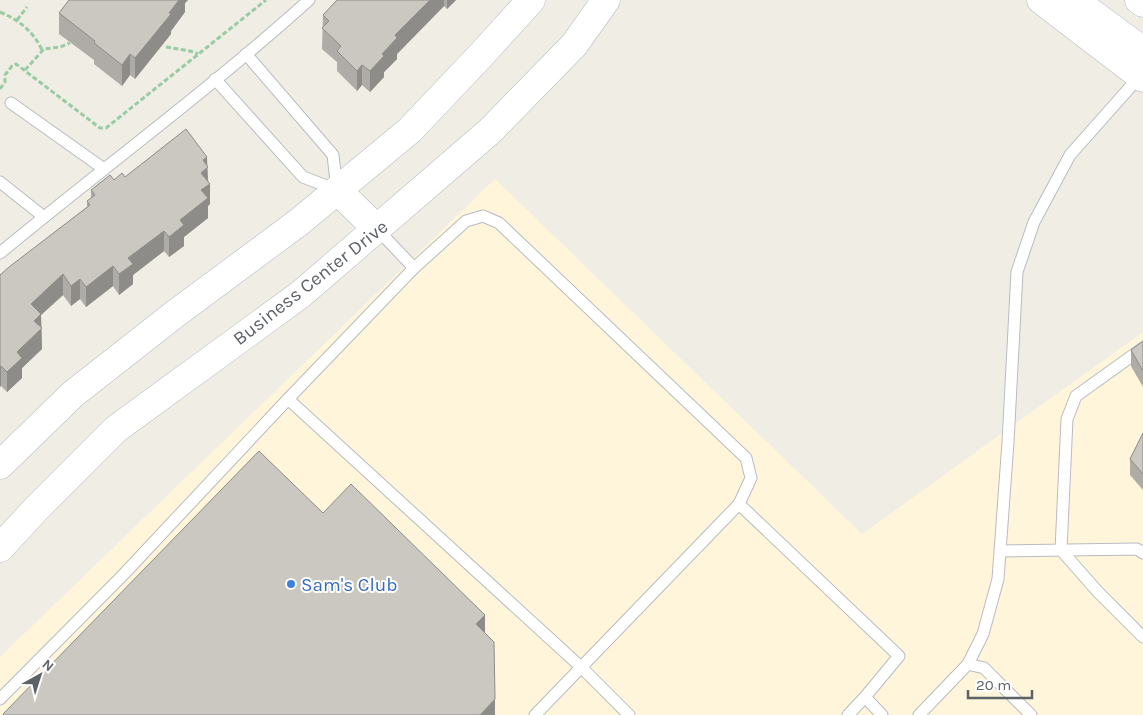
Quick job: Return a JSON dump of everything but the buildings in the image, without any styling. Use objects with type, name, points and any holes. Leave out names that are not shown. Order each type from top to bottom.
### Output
[{"type":"street","points":[[0,465],[74,394],[175,314],[299,222],[410,130],[531,0]]},
{"type":"street","name":"Business Center Drive","points":[[0,548],[116,429],[301,294],[490,131],[574,45],[606,0]]},
{"type":"street","points":[[1041,0],[1142,68]]},
{"type":"street","points":[[1074,0],[1142,68]]},
{"type":"street","points":[[1139,0],[1143,3]]},
{"type":"street","points":[[337,190],[378,229]]},
{"type":"lane","points":[[0,253],[246,54],[309,0]]},
{"type":"lane","points":[[215,79],[303,177],[337,190],[333,155],[246,54]]},
{"type":"lane","points":[[919,715],[968,664],[983,634],[998,579],[1017,272],[1034,222],[1070,155],[1142,68]]},
{"type":"lane","points":[[11,103],[104,169]]},
{"type":"lane","points":[[0,182],[44,217]]},
{"type":"lane","points":[[0,699],[123,575],[414,268],[466,221],[483,216],[499,223],[746,458],[751,478],[739,504],[536,715]]},
{"type":"lane","points":[[378,229],[414,268]]},
{"type":"lane","points":[[1143,348],[1076,396],[1067,419],[1061,550],[1098,592],[1143,637]]},
{"type":"lane","points":[[288,399],[582,668],[629,715]]},
{"type":"lane","points":[[739,504],[899,656],[848,715]]},
{"type":"lane","points":[[1001,551],[1137,549],[1143,553]]},
{"type":"lane","points":[[968,664],[984,668],[1031,715]]},
{"type":"lane","points":[[865,697],[882,715]]},
{"type":"path","points":[[0,89],[5,82],[5,75],[16,64],[100,128],[106,128],[263,1]]},
{"type":"path","points":[[17,20],[27,7]]},
{"type":"path","points":[[0,12],[17,20],[32,34],[42,50]]},
{"type":"path","points":[[25,70],[42,50],[60,47],[70,42]]},
{"type":"path","points":[[166,47],[198,54]]},
{"type":"shaded area","points":[[495,179],[862,534],[1143,332],[1143,715],[0,715],[0,657]]},
{"type":"place","name":"Sam's Club","points":[[291,584]]}]
